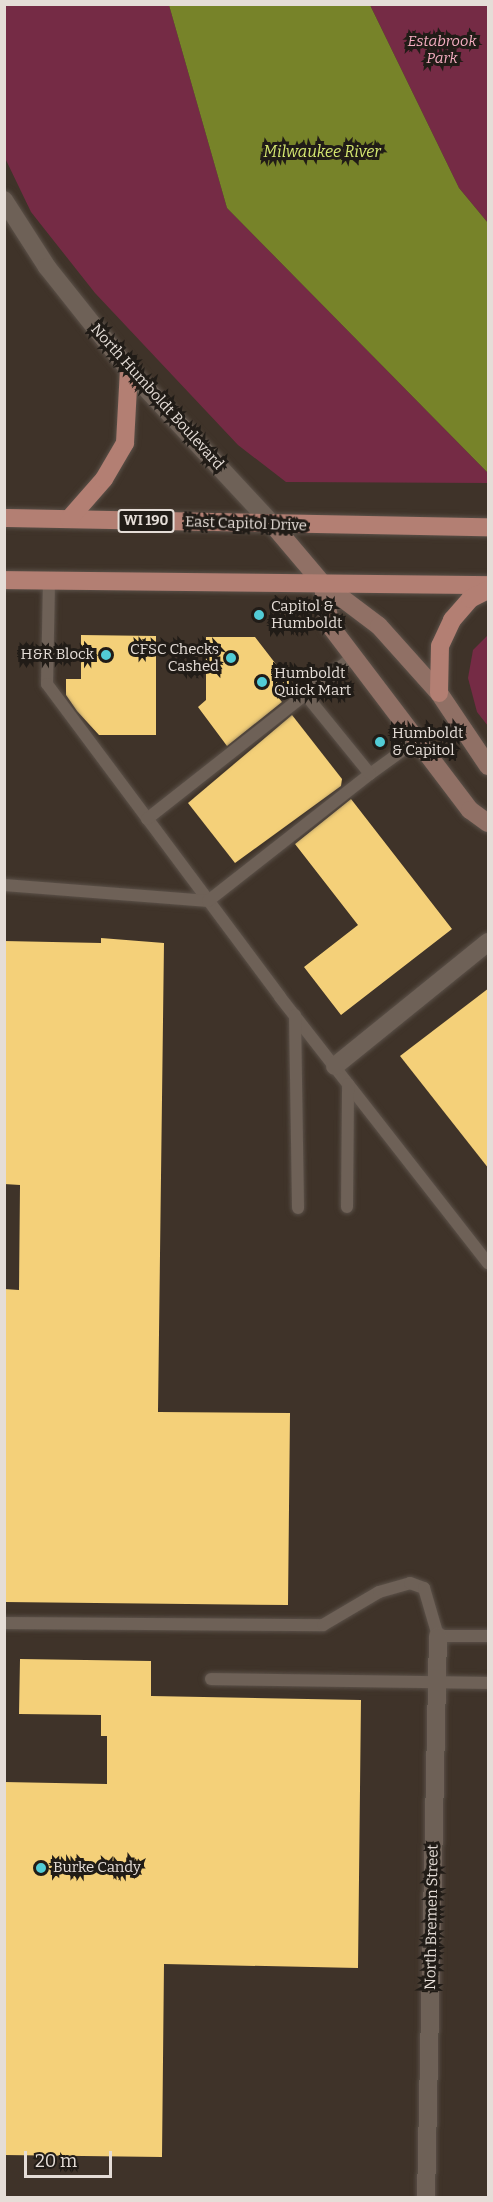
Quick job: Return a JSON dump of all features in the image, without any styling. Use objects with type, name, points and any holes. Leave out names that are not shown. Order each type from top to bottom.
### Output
[{"type":"main road","points":[[69,519],[104,479],[125,442],[129,370]]},
{"type":"main road","name":"East Capitol Drive","points":[[4,518],[273,525],[489,527]]},
{"type":"main road","name":"North Humboldt Boulevard","points":[[273,525],[322,583],[379,626],[439,693],[489,766]]},
{"type":"main road","points":[[4,580],[322,583],[489,588]]},
{"type":"main road","name":"North Humboldt Boulevard","points":[[322,583],[331,627],[470,810],[489,823]]},
{"type":"main road","points":[[439,693],[438,657],[452,620],[470,599],[489,588]]},
{"type":"street","name":"North Humboldt Boulevard","points":[[4,200],[47,267],[129,370],[273,525]]},
{"type":"street","points":[[335,1066],[489,942]]},
{"type":"street","name":"North Bremen Street","points":[[426,2198],[438,1636]]},
{"type":"lane","points":[[49,581],[47,684],[295,1016],[489,1263]]},
{"type":"lane","points":[[147,819],[353,657]]},
{"type":"lane","points":[[305,693],[370,774]]},
{"type":"lane","points":[[4,885],[208,901],[417,740]]},
{"type":"lane","points":[[295,1016],[298,1208]]},
{"type":"lane","points":[[347,1207],[348,1083]]},
{"type":"lane","points":[[4,1623],[323,1625],[380,1592],[410,1583],[424,1588],[438,1636],[489,1636]]},
{"type":"lane","points":[[212,1679],[489,1683]]},
{"type":"green space","points":[[5,5],[169,5],[227,208],[488,473],[488,483],[286,482],[238,445],[95,293],[31,212],[5,158]]},
{"type":"green space","name":"Estabrook Park","points":[[370,5],[488,5],[488,223],[459,188]]},
{"type":"green space","points":[[488,635],[488,726],[477,712],[468,678],[473,650]]},
{"type":"water","name":"Milwaukee River","points":[[169,5],[370,5],[459,188],[488,223],[488,473],[227,208]]},
{"type":"building","points":[[81,635],[156,636],[156,735],[99,735],[77,711],[66,695],[66,679],[81,679]]},
{"type":"building","points":[[206,637],[255,637],[292,685],[277,696],[282,702],[227,746],[198,707],[206,700]]},
{"type":"building","points":[[292,715],[342,779],[341,786],[235,863],[188,803]]},
{"type":"building","points":[[351,799],[452,929],[341,1015],[304,967],[358,925],[295,844]]},
{"type":"building","points":[[101,938],[164,943],[158,1412],[290,1413],[288,1605],[4,1602],[4,1289],[19,1290],[20,1185],[4,1184],[4,941],[101,943]]},
{"type":"building","points":[[489,988],[489,1169],[400,1056]]},
{"type":"building","points":[[20,1659],[151,1661],[151,1696],[361,1700],[358,1968],[164,1964],[162,2157],[4,2155],[4,1782],[107,1784],[107,1736],[101,1736],[101,1715],[19,1714]]},
{"type":"place","name":"Capitol & Humboldt","points":[[259,615]]},
{"type":"place","name":"H&R Block","points":[[106,655]]},
{"type":"place","name":"CFSC Checks Cashed","points":[[231,658]]},
{"type":"place","name":"Humboldt Quick Mart","points":[[262,682]]},
{"type":"place","name":"Humboldt & Capitol","points":[[380,742]]},
{"type":"place","name":"Burke Candy","points":[[41,1868]]}]
